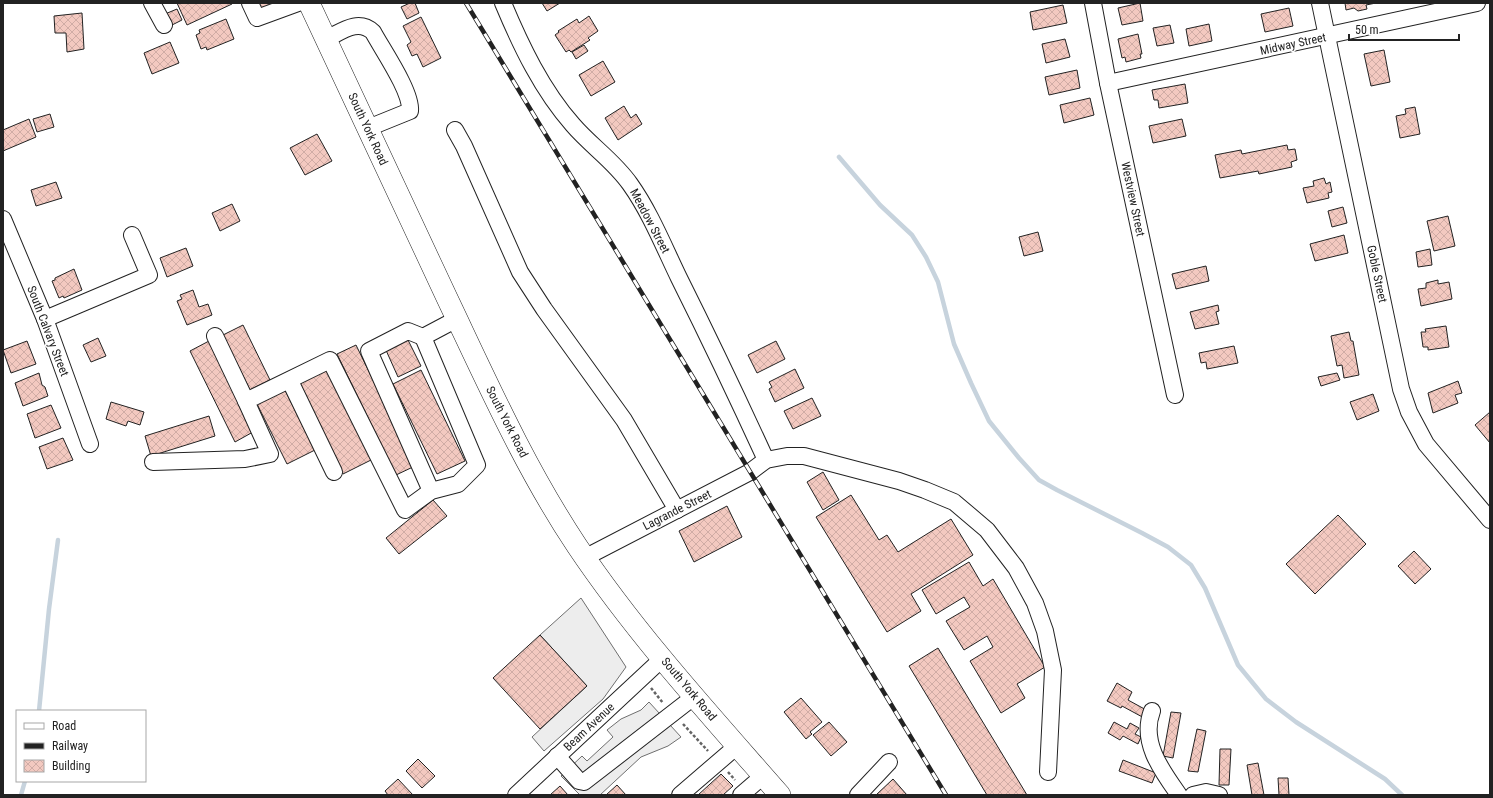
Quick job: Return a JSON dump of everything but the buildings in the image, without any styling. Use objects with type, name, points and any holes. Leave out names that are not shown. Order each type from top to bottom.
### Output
[{"type":"main road","name":"South York Road","points":[[309,3],[496,401],[532,471],[586,557],[625,612],[780,795]]},
{"type":"street","points":[[152,3],[164,25]]},
{"type":"street","points":[[250,3],[257,18],[282,6],[298,3]]},
{"type":"street","name":"Meadow Street","points":[[502,3],[531,63],[560,110],[574,126],[619,169],[631,185],[651,221],[739,401],[766,460]]},
{"type":"street","name":"Westview Street","points":[[1093,3],[1108,83],[1175,395]]},
{"type":"street","name":"Goble Street","points":[[1320,3],[1401,389],[1407,406],[1426,444],[1490,520]]},
{"type":"street","name":"Midway Street","points":[[1108,83],[1477,3]]},
{"type":"street","points":[[326,39],[360,25],[367,26],[372,32],[407,93],[411,105],[410,111],[368,128]]},
{"type":"street","points":[[455,130],[464,146],[520,272],[544,309],[624,420],[677,510]]},
{"type":"street","name":"South Calvary Street","points":[[3,219],[45,319],[90,444]]},
{"type":"street","points":[[45,319],[149,275],[132,234]]},
{"type":"street","points":[[423,337],[457,319]]},
{"type":"street","points":[[246,401],[290,381],[330,360],[405,510],[431,491],[458,484],[477,466],[423,337],[408,331],[369,351],[431,491]]},
{"type":"street","points":[[153,462],[245,459],[270,454],[215,336]]},
{"type":"street","points":[[290,381],[334,472]]},
{"type":"street","points":[[766,460],[787,456],[804,456],[899,481],[954,502],[987,530],[1016,568],[1035,603],[1045,631],[1053,670],[1048,772]]},
{"type":"street","name":"Lagrande Street","points":[[586,557],[750,472],[766,460]]},
{"type":"street","name":"Beam Avenue","points":[[516,795],[663,658]]},
{"type":"street","points":[[557,756],[579,781],[584,782],[695,696]]},
{"type":"street","points":[[1152,711],[1148,720],[1150,743],[1156,758],[1179,795]]},
{"type":"street","points":[[680,795],[737,746]]},
{"type":"street","points":[[858,795],[889,762]]},
{"type":"street","points":[[741,795],[763,776]]},
{"type":"street","points":[[1193,795],[1206,792],[1219,795]]},
{"type":"shaded area","points":[[581,598],[626,667],[603,699],[544,751],[532,737],[587,686],[540,635]]},
{"type":"shaded area","points":[[649,702],[681,737],[668,746],[641,757],[600,795],[580,795],[561,776],[582,756],[587,761],[613,737],[607,730],[621,719],[641,710]]},
{"type":"waterway","points":[[839,157],[880,205],[912,235],[926,257],[938,282],[954,344],[971,383],[989,421],[1019,458],[1039,480],[1168,547],[1191,565],[1205,588],[1238,665],[1266,699],[1296,722],[1385,779],[1402,795]]},
{"type":"waterway","points":[[39,710],[49,609],[58,540]]},
{"type":"waterway","points":[[21,795],[25,782]]},
{"type":"railway","points":[[466,3],[946,795]]}]
